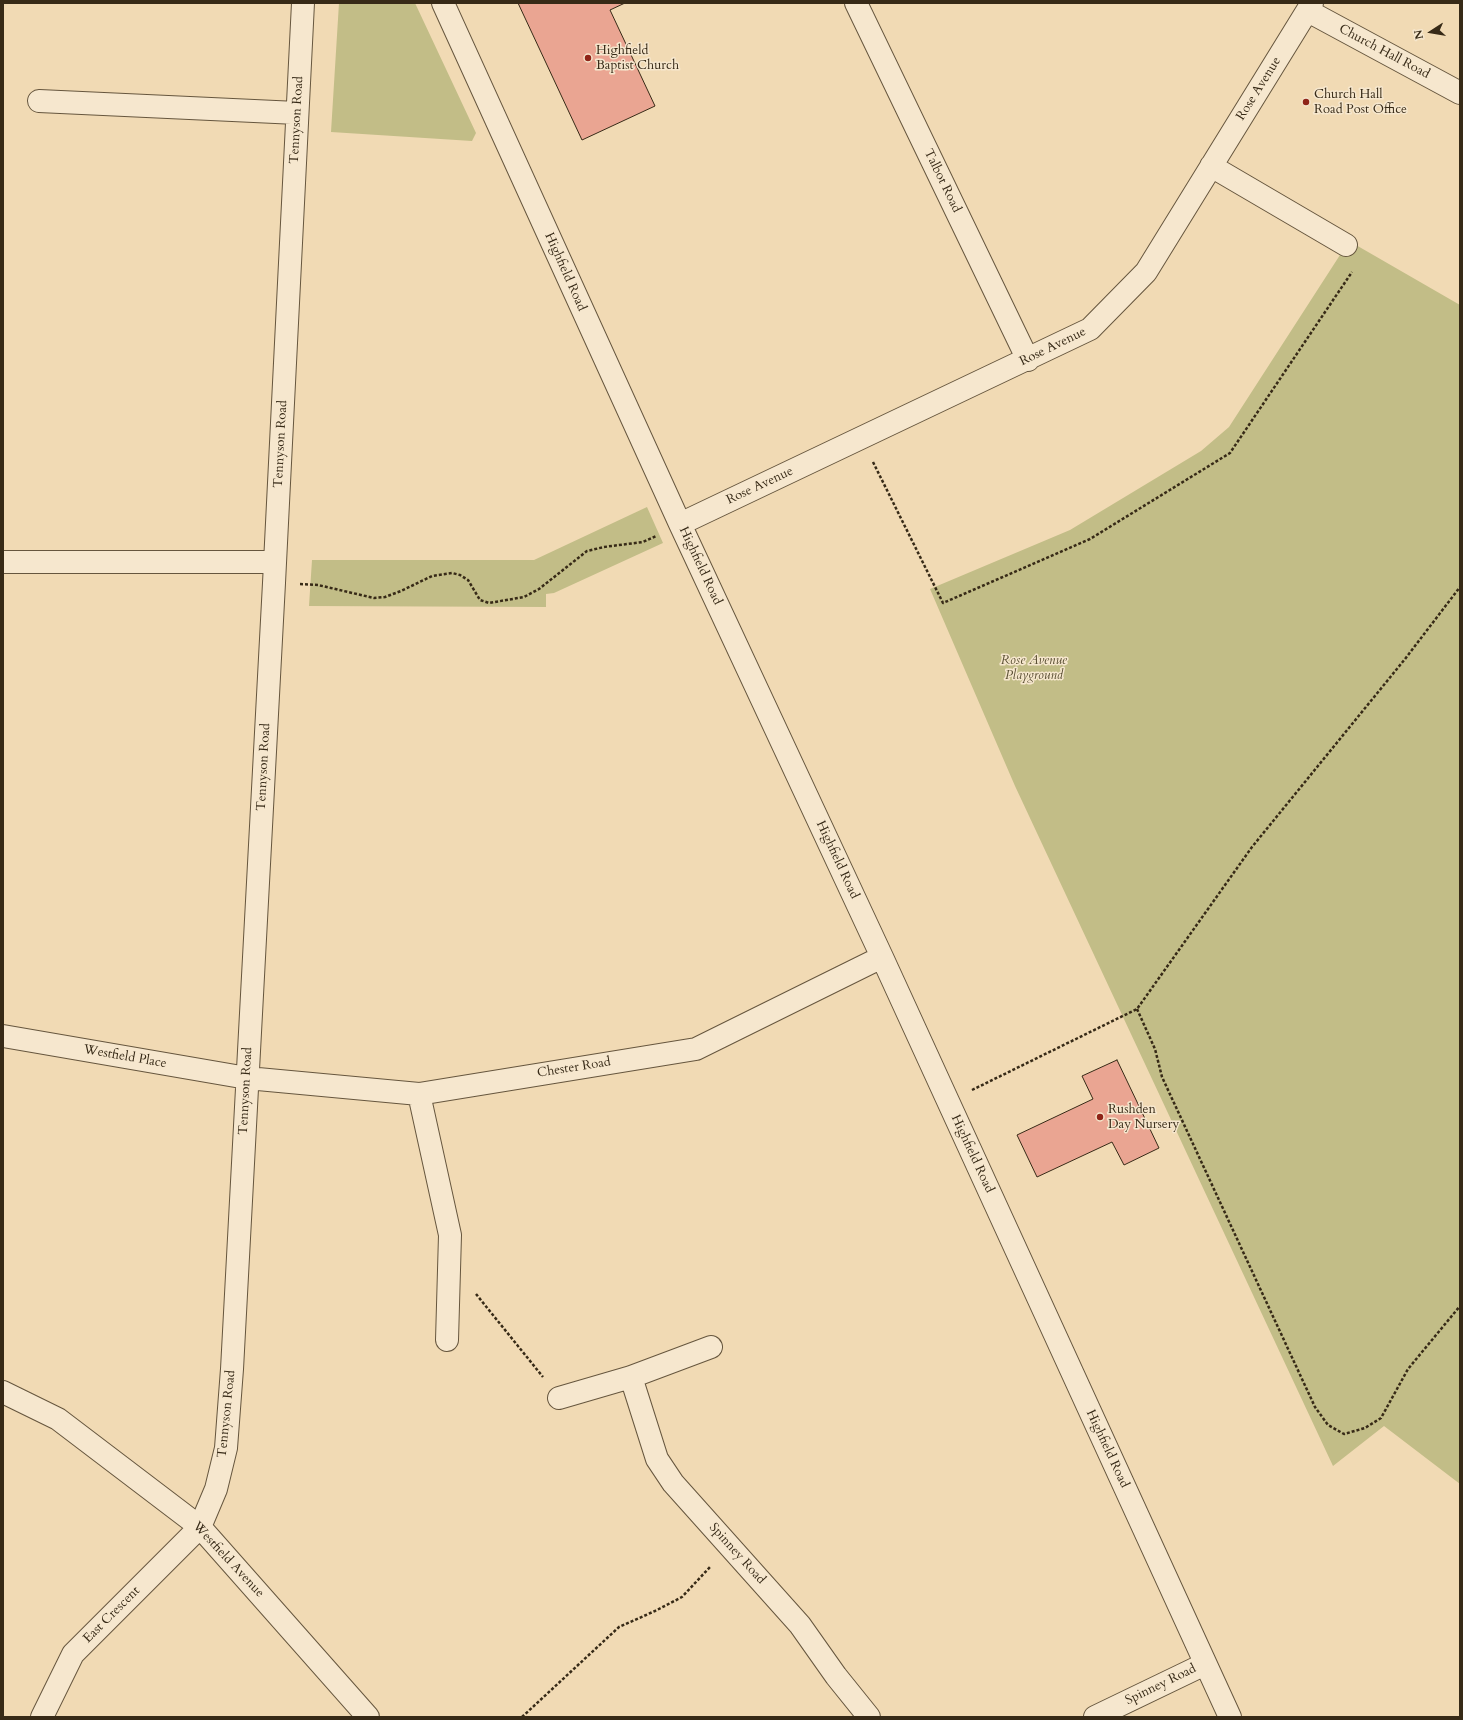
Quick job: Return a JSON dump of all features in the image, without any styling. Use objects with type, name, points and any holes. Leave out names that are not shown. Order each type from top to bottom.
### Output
[{"type":"street","name":"Tennyson Road","points":[[200,1527],[216,1489],[226,1448],[232,1369],[303,3]]},
{"type":"street","name":"Highfield Road","points":[[444,3],[680,524],[882,957],[1230,1717]]},
{"type":"street","name":"Talbot Road","points":[[856,3],[1028,360]]},
{"type":"street","name":"Rose Avenue","points":[[680,524],[1028,360],[1090,329],[1146,272],[1310,7]]},
{"type":"street","name":"Church Hall Road","points":[[1310,7],[1460,93]]},
{"type":"street","points":[[40,101],[297,113]]},
{"type":"street","points":[[1211,166],[1346,245]]},
{"type":"street","points":[[3,562],[274,572]]},
{"type":"street","name":"Chester Road","points":[[246,1078],[419,1094],[696,1049],[882,957]]},
{"type":"street","name":"Westfield Place","points":[[3,1036],[246,1078]]},
{"type":"street","points":[[419,1094],[450,1236],[447,1340]]},
{"type":"street","points":[[559,1398],[631,1377],[711,1348]]},
{"type":"street","name":"Spinney Road","points":[[631,1377],[657,1459],[673,1483],[800,1625],[836,1676],[869,1717]]},
{"type":"street","name":"Westfield Avenue","points":[[3,1392],[58,1419],[200,1527],[368,1717]]},
{"type":"street","name":"East Crescent","points":[[42,1717],[73,1654],[200,1527]]},
{"type":"street","name":"Spinney Road","points":[[1095,1717],[1205,1664]]},
{"type":"path","points":[[861,438],[943,603],[1090,539],[1230,453],[1358,263],[1346,245]]},
{"type":"path","points":[[274,572],[374,598],[385,597],[401,591],[432,576],[452,573],[460,575],[468,580],[480,600],[489,602],[524,597],[539,589],[587,552],[604,547],[643,542],[680,524]]},
{"type":"path","points":[[948,1102],[1137,1009],[1252,847],[1405,659],[1460,587]]},
{"type":"path","points":[[1137,1009],[1155,1049],[1162,1076],[1316,1407],[1328,1425],[1344,1434],[1365,1428],[1381,1418],[1408,1369],[1460,1306]]},
{"type":"path","points":[[449,1260],[559,1398]]},
{"type":"path","points":[[522,1717],[619,1627],[682,1597],[730,1546]]},
{"type":"green space","points":[[339,3],[415,3],[476,133],[472,141],[331,132]]},
{"type":"green space","name":"Rose Avenue Playground","points":[[1349,241],[1460,305],[1460,1484],[1384,1426],[1333,1466],[1015,786],[930,589],[1070,530],[1201,451],[1229,427]]},
{"type":"green space","points":[[647,507],[663,543],[554,593],[546,594],[546,607],[309,606],[312,560],[534,560]]},
{"type":"building","name":"Highfield Baptist Church","points":[[518,3],[625,3],[610,10],[655,106],[582,140]]},
{"type":"building","name":"Rushden Day Nursery","points":[[1117,1060],[1159,1148],[1124,1165],[1112,1142],[1037,1177],[1017,1135],[1093,1099],[1082,1076]]},
{"type":"place","name":"Highfield Baptist Church","points":[[588,58]]},
{"type":"place","name":"Church Hall Road Post Office","points":[[1306,102]]},
{"type":"place","name":"Rushden Day Nursery","points":[[1100,1117]]}]
